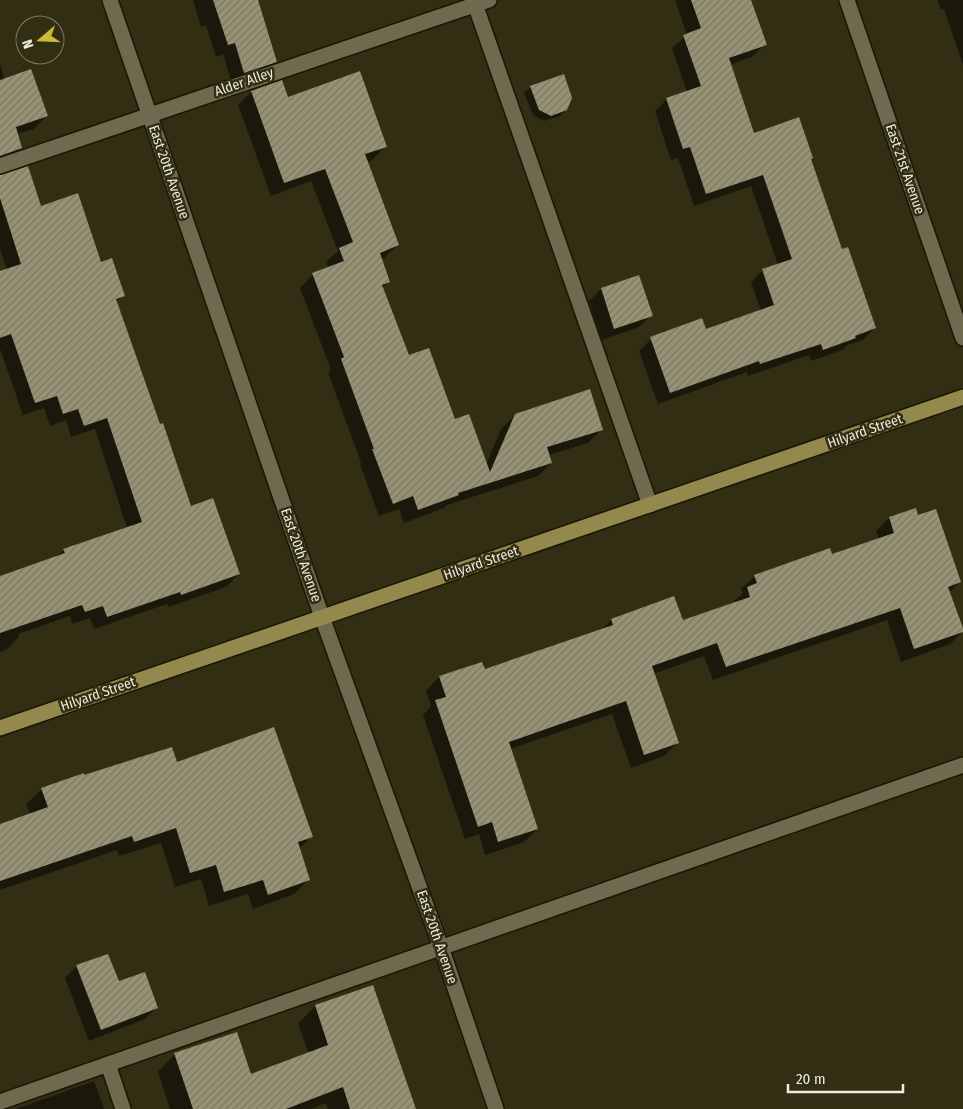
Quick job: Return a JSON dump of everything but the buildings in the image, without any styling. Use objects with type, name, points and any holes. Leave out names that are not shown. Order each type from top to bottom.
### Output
[{"type":"main road","name":"Hilyard Street","points":[[0,728],[963,397]]},
{"type":"street","name":"East 20th Avenue","points":[[110,0],[322,617],[441,947],[496,1109]]},
{"type":"street","name":"East 21st Avenue","points":[[847,0],[963,338]]},
{"type":"street","name":"Alder Alley","points":[[0,166],[482,2]]},
{"type":"street","points":[[482,2],[650,505]]},
{"type":"street","points":[[0,1102],[963,765]]},
{"type":"street","points":[[108,1064],[123,1109]]}]
